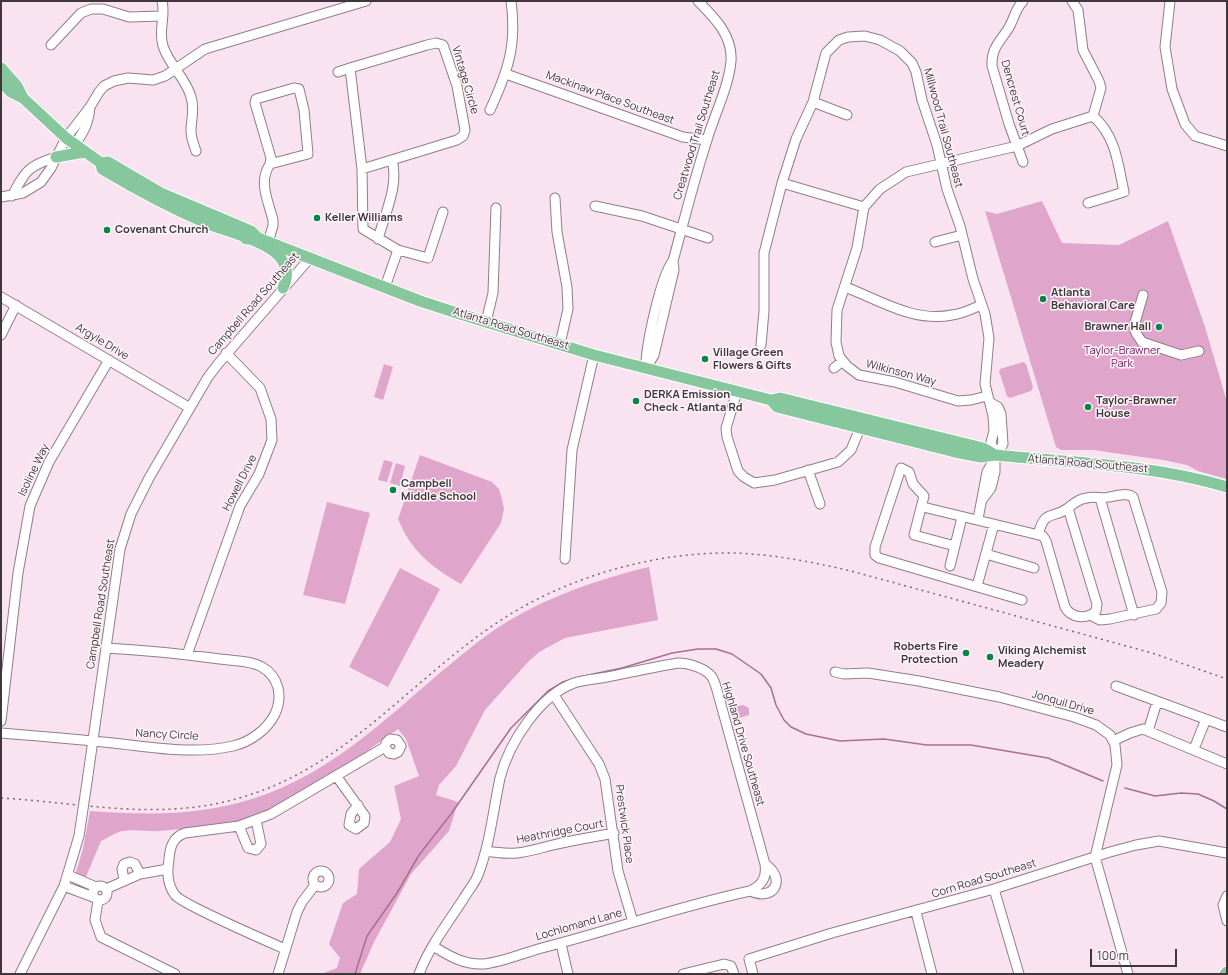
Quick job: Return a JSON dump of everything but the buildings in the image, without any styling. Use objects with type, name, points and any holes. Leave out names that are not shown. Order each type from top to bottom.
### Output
[{"type":"main road","name":"Atlanta Road Southeast","points":[[1,68],[17,86],[23,98]]},
{"type":"main road","name":"Atlanta Road Southeast","points":[[1,82],[11,92],[23,98],[71,141],[101,163],[108,162],[144,185],[251,231],[263,240],[440,308],[594,355],[737,392],[771,400],[780,398],[983,448],[995,456]]},
{"type":"main road","points":[[56,157],[85,152]]},
{"type":"main road","name":"Atlanta Road Southeast","points":[[101,163],[102,169],[144,194],[173,208],[246,239],[263,240]]},
{"type":"main road","points":[[246,239],[266,246],[276,253],[284,262],[288,278],[284,288]]},
{"type":"main road","name":"Atlanta Road Southeast","points":[[771,400],[777,407],[955,452],[981,457],[995,456],[1099,463],[1149,469],[1195,478],[1227,487]]},
{"type":"street","points":[[162,1],[164,7],[161,34],[163,44],[167,58],[188,88],[192,98],[193,118],[191,130],[196,151]]},
{"type":"street","points":[[1,197],[24,193],[37,185],[49,172],[56,157],[71,141],[84,131],[89,118],[90,107],[104,86],[114,81],[128,78],[153,80],[165,76],[205,49],[366,1]]},
{"type":"street","points":[[490,110],[506,74],[511,57],[512,39],[510,1]]},
{"type":"street","name":"Creatwood Trail Southeast","points":[[646,368],[654,355],[674,270],[673,261],[706,140],[727,78],[731,60],[728,42],[720,24],[698,1]]},
{"type":"street","name":"Dencrest Court","points":[[1023,1],[1008,30],[996,45],[991,57],[992,66],[1016,146],[1023,162]]},
{"type":"street","points":[[1072,1],[1078,10],[1083,50],[1101,88],[1093,116]]},
{"type":"street","points":[[1170,1],[1165,47],[1174,96],[1185,124],[1195,136],[1227,146]]},
{"type":"street","points":[[51,45],[80,13],[91,8],[103,9],[129,17],[162,16]]},
{"type":"street","name":"Millwood Trail Southeast","points":[[761,345],[764,310],[764,257],[782,183],[796,139],[813,102],[826,53],[838,36],[857,36],[880,40],[900,51],[912,63],[947,189],[962,235],[981,305],[985,314],[989,338],[985,384],[989,399],[998,407],[1002,420],[1003,444],[987,472],[978,519]]},
{"type":"street","name":"Vintage Circle","points":[[338,72],[436,43],[443,45],[447,52],[464,120],[465,130],[463,136],[457,140],[362,168]]},
{"type":"street","points":[[350,68],[362,168],[363,229],[401,251],[428,258],[444,212]]},
{"type":"street","name":"Mackinaw Place Southeast","points":[[506,74],[683,137],[706,140]]},
{"type":"street","points":[[263,240],[273,226],[273,220],[263,181],[271,158],[255,103],[256,99],[294,88],[299,89],[304,110],[308,154],[270,164]]},
{"type":"street","points":[[813,102],[847,115]]},
{"type":"street","points":[[834,368],[842,361],[837,349],[837,310],[857,248],[864,207],[880,189],[906,172],[1016,146],[1052,129],[1093,116]]},
{"type":"street","points":[[1088,203],[1124,192],[1116,151],[1110,135],[1103,125],[1093,116]]},
{"type":"street","points":[[12,196],[20,180],[29,168],[56,157]]},
{"type":"street","points":[[378,238],[394,186],[395,176],[392,160]]},
{"type":"street","points":[[782,183],[864,207]]},
{"type":"street","points":[[555,198],[557,232],[567,287],[568,309],[560,344]]},
{"type":"street","points":[[595,206],[642,216],[708,238]]},
{"type":"street","points":[[486,322],[493,293],[496,208]]},
{"type":"street","points":[[935,242],[962,235]]},
{"type":"street","points":[[388,288],[401,251]]},
{"type":"street","name":"Campbell Road Southeast","points":[[20,974],[64,886],[79,836],[120,550],[126,528],[149,478],[208,377],[226,354],[310,258]]},
{"type":"street","points":[[845,287],[916,315],[930,317],[953,315],[981,305]]},
{"type":"street","points":[[1143,295],[1134,326],[1136,333],[1142,342],[1181,355],[1199,351]]},
{"type":"street","name":"Argyle Drive","points":[[1,297],[190,408]]},
{"type":"street","points":[[1,336],[16,305]]},
{"type":"street","name":"Howell Drive","points":[[187,655],[240,506],[259,474],[272,440],[270,419],[260,388],[226,354]]},
{"type":"street","points":[[565,558],[572,450],[594,355]]},
{"type":"street","name":"Isoline Way","points":[[1,721],[19,566],[30,506],[49,462],[109,360]]},
{"type":"street","name":"Wilkinson Way","points":[[842,361],[852,371],[859,375],[895,382],[958,401],[989,399]]},
{"type":"street","points":[[737,392],[726,428],[727,437],[738,471],[744,478],[754,483],[762,483],[838,462],[845,458],[851,450],[860,428]]},
{"type":"street","points":[[982,500],[991,488],[995,472],[995,456]]},
{"type":"street","points":[[955,546],[914,535],[923,507],[924,496],[913,484],[909,472],[901,468],[875,547],[875,555],[879,558],[1022,600]]},
{"type":"street","points":[[808,470],[820,504]]},
{"type":"street","points":[[1038,535],[1041,524],[1046,517],[1068,508],[1075,502],[1085,498],[1100,498],[1124,494],[1133,497],[1160,585],[1162,596],[1160,607],[1134,615],[1105,620],[1095,618],[1090,615]]},
{"type":"street","points":[[1100,498],[1134,615]]},
{"type":"street","points":[[923,507],[962,517],[978,519],[1043,536],[1046,541],[1068,611],[1077,616],[1090,615],[1096,611],[1097,604],[1068,508]]},
{"type":"street","points":[[950,566],[962,517]]},
{"type":"street","points":[[977,586],[994,524]]},
{"type":"street","points":[[986,554],[1034,568]]},
{"type":"street","name":"Nancy Circle","points":[[1,732],[177,750],[222,748],[243,743],[260,732],[269,724],[276,711],[279,697],[278,685],[271,674],[255,664],[187,655],[106,648]]},
{"type":"street","name":"Highland Drive Southeast","points":[[419,974],[433,946],[477,877],[486,851],[501,776],[510,751],[517,738],[542,704],[574,683],[678,663],[687,663],[696,666],[712,677],[720,701],[766,872],[764,880],[758,887],[750,891],[734,895]]},
{"type":"street","name":"Jonquil Drive","points":[[835,672],[844,674],[868,673],[919,681],[1000,697],[1074,717],[1096,725],[1110,735],[1113,741]]},
{"type":"street","points":[[1116,686],[1227,727]]},
{"type":"street","name":"Prestwick Place","points":[[554,695],[599,764],[608,791],[618,871],[633,922]]},
{"type":"street","points":[[1148,731],[1157,702]]},
{"type":"street","points":[[1194,749],[1206,719]]},
{"type":"street","points":[[1128,974],[1095,857],[1117,765],[1117,755],[1113,741],[1138,730],[1148,731],[1227,763]]},
{"type":"street","points":[[285,949],[176,897],[170,886],[168,869],[173,841],[178,835],[239,826],[256,820],[292,803],[385,747]]},
{"type":"street","points":[[337,777],[358,805]]},
{"type":"street","points":[[239,826],[248,848],[256,850],[261,844],[256,820]]},
{"type":"street","name":"Heathridge Court","points":[[486,851],[507,854],[524,853],[553,845],[614,833]]},
{"type":"street","name":"Corn Road Southeast","points":[[753,974],[749,959],[832,933],[916,912],[1095,857],[1159,841],[1227,853]]},
{"type":"street","points":[[124,880],[122,869],[124,864],[135,864],[140,874]]},
{"type":"street","points":[[750,891],[762,895],[768,894],[774,888],[777,881],[775,874],[765,864]]},
{"type":"street","points":[[106,889],[140,874],[168,869]]},
{"type":"street","points":[[68,875],[96,887],[101,886],[106,889]]},
{"type":"street","points":[[278,974],[297,912],[302,902],[316,885]]},
{"type":"street","points":[[64,886],[95,899],[105,899],[107,894],[106,889]]},
{"type":"street","points":[[96,887],[92,892],[95,899],[94,920],[101,937],[175,974]]},
{"type":"street","points":[[994,889],[1019,974]]},
{"type":"street","name":"Lochlomand Lane","points":[[433,946],[457,960],[468,963],[484,964],[561,944],[633,922],[734,895]]},
{"type":"street","points":[[1227,896],[1224,905],[1224,912],[1227,920]]},
{"type":"street","points":[[916,912],[932,974]]},
{"type":"street","points":[[561,944],[568,974]]},
{"type":"street","points":[[684,974],[724,964],[731,966],[734,974]]},
{"type":"green space","name":"Taylor-Brawner Park","points":[[1042,201],[1062,243],[1119,245],[1168,221],[1205,327],[1227,402],[1227,479],[1198,471],[1187,465],[1163,460],[1093,450],[1061,450],[1056,447],[985,211],[997,214]]},
{"type":"green space","points":[[1023,362],[1026,364],[1033,387],[1031,391],[1010,398],[1007,396],[999,371],[1000,369]]},
{"type":"green space","points":[[384,364],[393,367],[383,400],[374,397]]},
{"type":"green space","points":[[420,455],[492,482],[499,489],[504,509],[501,523],[461,584],[441,572],[424,558],[409,540],[398,519]]},
{"type":"green space","points":[[384,460],[393,462],[387,482],[378,480]]},
{"type":"green space","points":[[396,463],[405,466],[400,486],[390,483]]},
{"type":"green space","points":[[327,502],[370,513],[345,604],[303,595]]},
{"type":"green space","points":[[649,567],[658,620],[565,638],[539,652],[527,663],[485,710],[456,766],[439,785],[436,795],[458,802],[449,831],[411,874],[374,942],[360,974],[321,974],[337,968],[340,958],[329,944],[343,903],[357,894],[359,869],[390,842],[401,819],[394,786],[419,776],[406,739],[398,729],[341,769],[300,795],[258,815],[238,821],[199,827],[160,831],[128,830],[115,834],[101,841],[85,879],[78,876],[76,872],[83,849],[90,811],[173,813],[194,811],[235,804],[282,788],[332,760],[355,744],[464,653],[502,625],[537,606],[573,590],[611,577]]},
{"type":"green space","points":[[400,568],[440,589],[388,687],[349,667]]},
{"type":"green space","points":[[743,705],[749,708],[749,715],[736,719],[732,717],[733,707]]},
{"type":"waterway","points":[[355,974],[367,936],[397,893],[419,855],[451,814],[511,728],[548,691],[563,682],[622,668],[672,653],[698,649],[716,649],[732,654],[761,674],[771,688],[776,705],[784,720],[791,727],[806,734],[840,741],[884,739],[927,745],[971,745],[1048,758],[1103,781]]},
{"type":"waterway","points":[[1125,788],[1155,796],[1181,793],[1198,794],[1227,809]]},
{"type":"railway","points":[[1,798],[95,807],[156,810],[187,808],[218,803],[249,795],[276,785],[301,773],[324,759],[369,726],[443,663],[496,623],[519,609],[543,596],[595,575],[622,567],[677,556],[732,553],[762,555],[792,559],[851,571],[1152,653],[1227,679]]},
{"type":"place","name":"Keller Williams","points":[[317,218]]},
{"type":"place","name":"Covenant Church","points":[[107,230]]},
{"type":"place","name":"Atlanta Behavioral Care","points":[[1043,299]]},
{"type":"place","name":"Brawner Hall","points":[[1159,327]]},
{"type":"place","name":"Village Green Flowers & Gifts","points":[[705,359]]},
{"type":"place","name":"DERKA Emission Check - Atlanta Rd","points":[[636,401]]},
{"type":"place","name":"Taylor-Brawner House","points":[[1088,407]]},
{"type":"place","name":"Campbell Middle School","points":[[393,490]]},
{"type":"place","name":"Roberts Fire Protection","points":[[966,653]]},
{"type":"place","name":"Viking Alchemist Meadery","points":[[990,657]]}]
